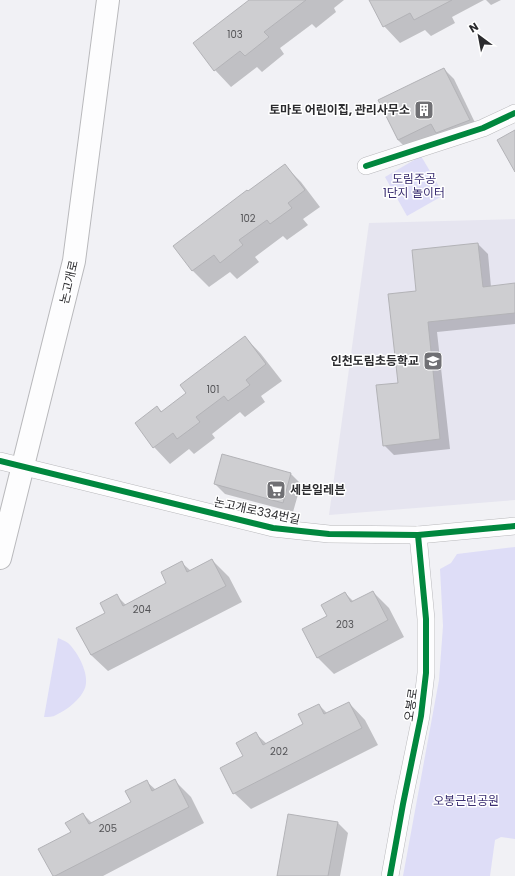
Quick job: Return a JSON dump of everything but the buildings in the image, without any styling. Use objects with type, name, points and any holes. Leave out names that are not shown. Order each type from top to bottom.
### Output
[{"type":"main road","name":"논고개로","points":[[0,558],[74,261],[108,0]]},
{"type":"street","points":[[366,166],[483,128],[515,113]]},
{"type":"street","name":"논고개로334번길","points":[[0,461],[23,468],[273,528],[329,534],[418,535],[515,526]]},
{"type":"street","name":"오봉로","points":[[390,876],[421,716],[426,673],[426,619],[418,535]]},
{"type":"shaded area","name":"인천도림초등학교","points":[[515,219],[515,500],[329,515],[369,223]]},
{"type":"green space","name":"도림주공 1단지 놀이터","points":[[421,156],[444,195],[407,216],[385,177]]},
{"type":"green space","name":"오봉근린공원","points":[[515,547],[515,839],[501,837],[495,840],[490,876],[403,876],[439,680],[443,626],[440,569],[451,563],[457,554]]},
{"type":"green space","points":[[58,638],[68,643],[76,652],[84,670],[86,683],[83,692],[69,707],[55,716],[44,717]]},
{"type":"cycle path","points":[[366,166],[483,128],[515,113]]},
{"type":"cycle path","points":[[0,461],[273,528],[329,534],[418,535],[515,526]]},
{"type":"cycle path","points":[[390,876],[421,716],[426,673],[426,619],[418,535]]},
{"type":"place","name":"토마토 어린이집, 관리사무소","points":[[424,110]]},
{"type":"place","name":"인천도림초등학교","points":[[433,361]]},
{"type":"place","name":"세븐일레븐","points":[[276,490]]}]
